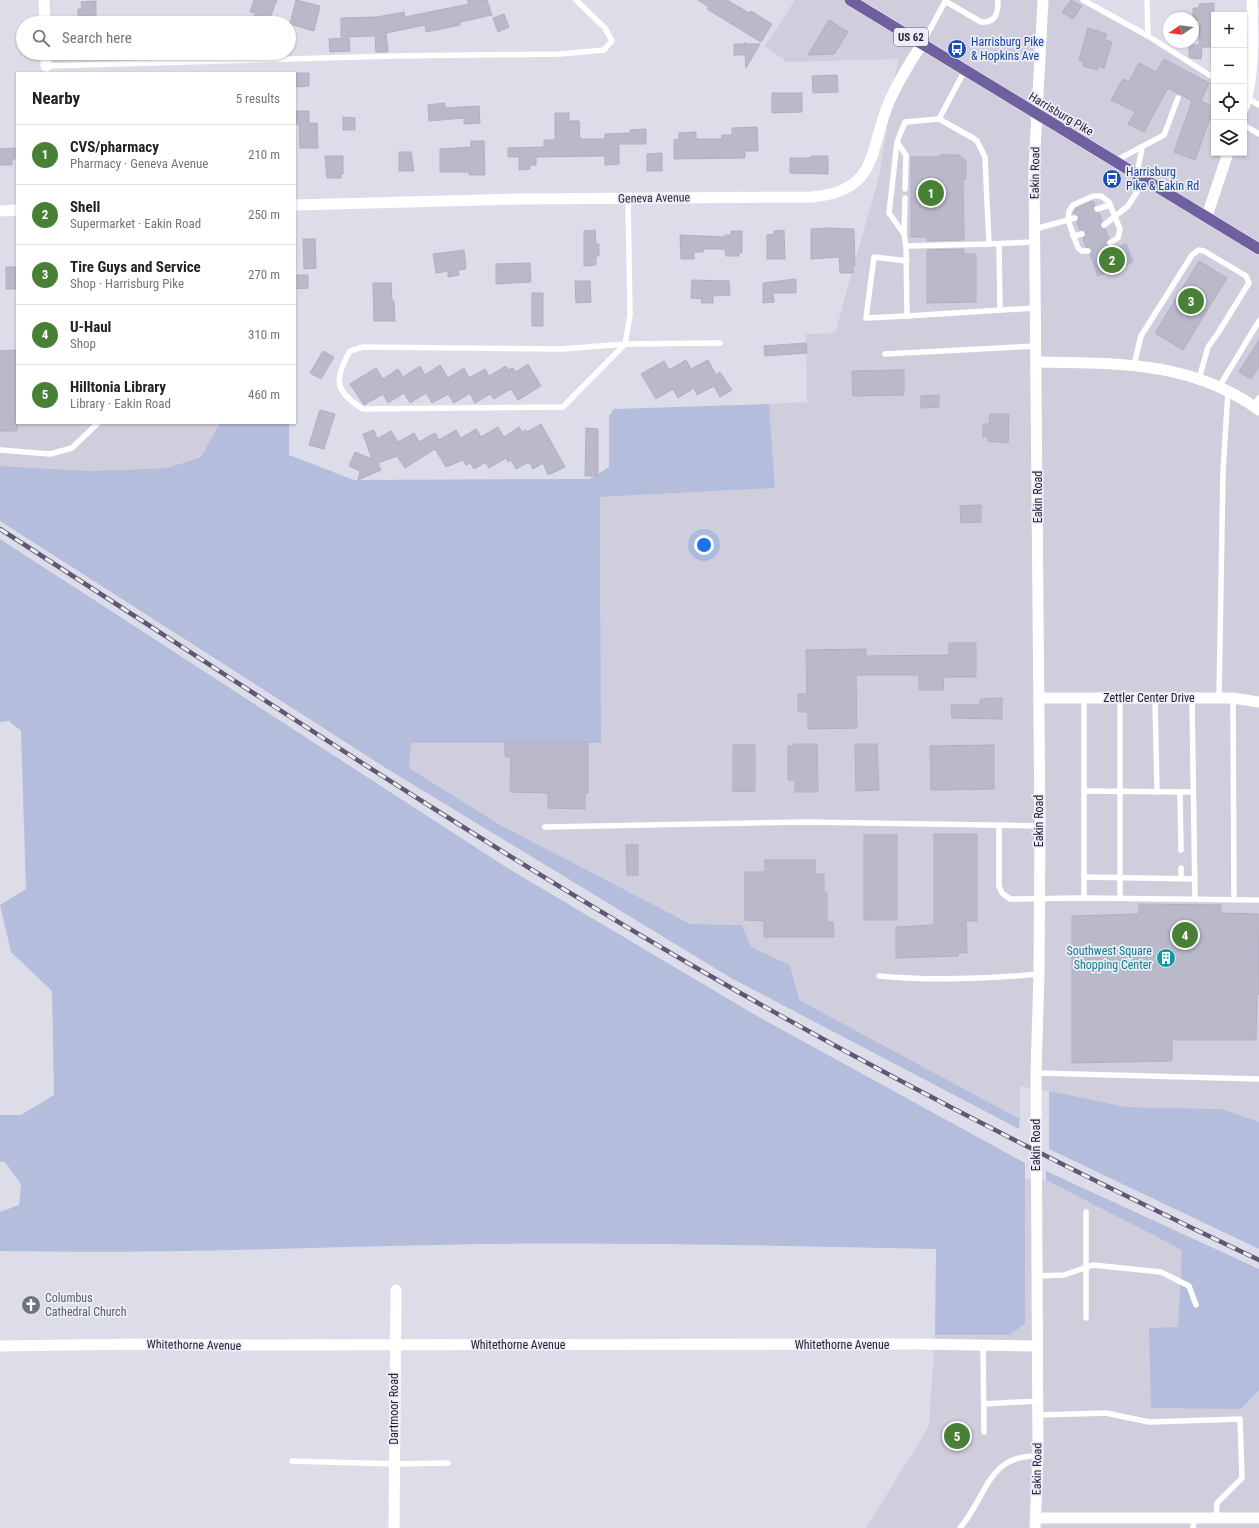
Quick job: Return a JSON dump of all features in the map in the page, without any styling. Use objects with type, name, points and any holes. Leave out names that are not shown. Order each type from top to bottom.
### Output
[{"type":"main road","name":"Harrisburg Pike","points":[[850,0],[1259,249]]},
{"type":"street","points":[[44,0],[45,16]]},
{"type":"street","name":"Eakin Road","points":[[1036,1523],[1038,1401],[1036,1346],[1036,1073],[1039,974],[1040,826],[1037,362],[1034,169],[1042,0]]},
{"type":"street","points":[[1247,88],[1253,48],[1252,0]]},
{"type":"street","name":"Geneva Avenue","points":[[296,204],[812,196],[845,189],[864,174],[870,164],[889,103],[907,66],[922,44]]},
{"type":"street","points":[[46,60],[46,66]]},
{"type":"street","points":[[1207,216],[1227,156]]},
{"type":"street","points":[[0,210],[16,210]]},
{"type":"street","points":[[1037,362],[1134,365],[1199,379],[1224,388],[1257,405]]},
{"type":"street","name":"Zettler Center Drive","points":[[1039,698],[1233,698],[1259,702]]},
{"type":"street","name":"Dartmoor Road","points":[[394,1528],[394,1345],[396,1290]]},
{"type":"street","name":"Whitethorne Avenue","points":[[0,1346],[140,1344],[918,1344],[1036,1346]]},
{"type":"street","points":[[1036,1523],[1194,1523],[1216,1518],[1259,1518]]},
{"type":"lane","points":[[296,59],[560,54],[604,50],[612,40],[605,28],[576,0]]},
{"type":"lane","points":[[922,44],[946,1],[981,22],[988,22],[994,19],[998,12],[998,0]]},
{"type":"lane","points":[[1083,0],[1148,36],[1211,76]]},
{"type":"lane","points":[[1147,0],[1148,36]]},
{"type":"lane","points":[[46,66],[255,60]]},
{"type":"lane","points":[[939,119],[965,70]]},
{"type":"lane","points":[[1115,161],[1142,148],[1164,134],[1178,98]]},
{"type":"lane","points":[[1247,102],[1259,105]]},
{"type":"lane","points":[[904,234],[889,213],[897,142],[905,122],[939,119],[973,138],[977,142],[985,157],[989,244]]},
{"type":"lane","points":[[1247,127],[1259,134]]},
{"type":"lane","points":[[897,142],[906,155],[905,189]]},
{"type":"lane","points":[[1104,225],[1128,206],[1141,177],[1142,148]]},
{"type":"lane","points":[[1088,251],[1082,251],[1078,248],[1068,220],[1069,211],[1074,205],[1093,196],[1101,196],[1110,205],[1116,217],[1120,229],[1118,238],[1110,243]]},
{"type":"lane","points":[[628,198],[630,315],[625,344],[563,407],[363,409],[348,400],[340,385],[339,370],[350,351],[363,347],[562,349],[625,344],[720,343]]},
{"type":"lane","points":[[905,198],[904,234],[907,261],[907,316]]},
{"type":"lane","points":[[1097,209],[1110,205]]},
{"type":"lane","points":[[1035,228],[1075,218]]},
{"type":"lane","points":[[1073,236],[1082,234]]},
{"type":"lane","points":[[906,246],[1035,242]]},
{"type":"lane","points":[[999,244],[1000,308]]},
{"type":"lane","points":[[1134,365],[1141,336],[1192,255],[1199,250],[1204,251],[1246,276],[1249,283],[1212,340],[1199,379]]},
{"type":"lane","points":[[907,261],[874,257],[866,318],[1000,308],[1036,308]]},
{"type":"lane","points":[[1219,698],[1224,388],[1259,321]]},
{"type":"lane","points":[[885,354],[1036,346]]},
{"type":"lane","points":[[0,450],[50,454],[72,448],[97,424]]},
{"type":"lane","points":[[1084,698],[1084,898]]},
{"type":"lane","points":[[1120,698],[1120,898]]},
{"type":"lane","points":[[1155,698],[1157,792]]},
{"type":"lane","points":[[1192,698],[1195,898]]},
{"type":"lane","points":[[1233,698],[1234,899]]},
{"type":"lane","points":[[1084,791],[1193,792]]},
{"type":"lane","points":[[1180,792],[1181,850]]},
{"type":"lane","points":[[545,827],[807,822],[1040,826]]},
{"type":"lane","points":[[999,825],[999,886],[1002,893],[1010,899],[1039,897],[1259,900]]},
{"type":"lane","points":[[1181,868],[1181,878]]},
{"type":"lane","points":[[1084,877],[1120,876],[1195,879]]},
{"type":"lane","points":[[879,976],[914,980],[1004,977],[1039,974]]},
{"type":"lane","points":[[1036,1073],[1259,1079]]},
{"type":"lane","points":[[1086,1212],[1086,1318]]},
{"type":"lane","points":[[1037,1276],[1064,1275],[1092,1266],[1161,1272],[1189,1286],[1196,1305]]},
{"type":"lane","points":[[983,1346],[984,1432]]},
{"type":"lane","points":[[984,1404],[1038,1401]]},
{"type":"lane","points":[[1038,1415],[1106,1413],[1149,1422],[1240,1419],[1242,1478],[1217,1503],[1216,1518]]},
{"type":"lane","points":[[960,1528],[968,1518],[998,1468],[1007,1461],[1018,1457],[1038,1456]]},
{"type":"lane","points":[[292,1461],[394,1464],[448,1463]]},
{"type":"shaded area","points":[[795,0],[1088,0],[1163,46],[1163,48],[1167,48],[1211,75],[1211,156],[1247,156],[1247,97],[1259,105],[1259,1122],[1222,1109],[1126,1107],[1020,1086],[1020,1119],[798,1000],[790,965],[751,947],[742,925],[692,924],[502,826],[411,769],[409,763],[410,743],[601,743],[600,497],[775,488],[769,404],[807,402],[806,334],[835,333],[879,176],[898,59],[787,62],[765,46]]},
{"type":"shaded area","points":[[0,350],[16,350],[16,424],[220,424],[201,457],[167,468],[91,471],[0,466]]},
{"type":"shaded area","points":[[769,404],[775,488],[600,497],[601,743],[411,743],[409,763],[411,769],[502,826],[691,924],[742,925],[751,947],[790,965],[799,1000],[1020,1119],[1019,1129],[731,978],[389,770],[0,521],[0,466],[91,471],[167,468],[201,457],[219,424],[289,424],[289,455],[354,480],[590,479],[609,467],[609,416],[614,409]]},
{"type":"shaded area","points":[[0,539],[509,869],[757,1016],[1025,1163],[1025,1324],[1009,1335],[935,1335],[936,1249],[708,1245],[480,1244],[120,1252],[0,1251],[0,1212],[19,1205],[21,1184],[5,1162],[0,1161],[0,1115],[21,1115],[54,1095],[52,991],[11,952],[0,905],[26,889],[21,731],[9,721],[0,722]]},
{"type":"shaded area","points":[[1049,1091],[1126,1107],[1222,1109],[1259,1122],[1259,1249],[1049,1149]]},
{"type":"shaded area","points":[[1046,1171],[1259,1269],[1259,1390],[1241,1409],[1151,1408],[1149,1328],[1178,1327],[1182,1250],[1046,1180]]},
{"type":"shaded area","points":[[1025,1179],[1046,1180],[1182,1250],[1178,1328],[1149,1328],[1241,1409],[1259,1390],[1259,1528],[866,1528],[929,1426],[935,1335],[1009,1335],[1025,1324]]},
{"type":"building","points":[[254,0],[277,0],[271,16],[254,16],[255,13],[250,12]]},
{"type":"building","points":[[296,0],[320,6],[314,31],[296,26],[296,16],[292,16]]},
{"type":"building","points":[[467,0],[487,0],[492,15],[460,22],[460,25],[426,32],[425,25],[386,33],[388,52],[376,52],[375,36],[341,37],[341,18],[377,17],[404,12],[405,17],[469,4]]},
{"type":"building","points":[[698,0],[727,0],[749,13],[751,11],[772,24],[761,42],[707,9],[709,7]]},
{"type":"building","points":[[1071,0],[1082,6],[1073,19],[1062,12]]},
{"type":"building","points":[[96,1],[96,16],[78,16],[78,9],[82,9],[81,2]]},
{"type":"building","points":[[1214,3],[1214,12],[1211,12],[1211,47],[1202,47],[1201,59],[1189,57],[1189,48],[1199,48],[1199,12],[1193,12],[1193,8],[1199,8],[1199,4]]},
{"type":"building","points":[[504,14],[509,27],[498,32],[493,18]]},
{"type":"building","points":[[829,20],[848,32],[834,54],[808,55]]},
{"type":"building","points":[[1088,28],[1107,34],[1105,40],[1112,42],[1104,68],[1098,66],[1097,70],[1083,66],[1084,62],[1079,60]]},
{"type":"building","points":[[349,38],[350,51],[330,52],[329,39]]},
{"type":"building","points":[[744,42],[746,44],[760,44],[746,68],[745,55],[734,55],[734,44],[744,44]]},
{"type":"building","points":[[1164,59],[1209,83],[1201,101],[1211,106],[1211,115],[1195,160],[1174,152],[1192,101],[1168,88],[1144,132],[1128,124],[1135,112],[1111,100],[1123,79],[1129,82],[1139,63],[1156,72]]},
{"type":"building","points":[[296,73],[309,73],[309,86],[296,87]]},
{"type":"building","points":[[837,75],[838,92],[813,93],[812,76]]},
{"type":"building","points":[[772,93],[802,93],[802,112],[772,113]]},
{"type":"building","points":[[445,103],[445,108],[479,106],[480,123],[464,124],[464,118],[429,121],[428,105]]},
{"type":"building","points":[[296,111],[309,111],[309,123],[317,123],[318,148],[300,148],[299,124],[296,124]]},
{"type":"building","points":[[555,113],[569,113],[569,121],[579,121],[580,139],[605,139],[605,134],[630,133],[630,130],[646,129],[646,144],[619,144],[619,164],[605,165],[605,156],[536,157],[536,165],[530,165],[530,169],[519,170],[519,157],[508,157],[508,148],[544,147],[544,140],[555,140]]},
{"type":"building","points":[[343,117],[355,118],[355,130],[343,130]]},
{"type":"building","points":[[757,127],[758,151],[745,151],[745,158],[674,159],[674,140],[679,139],[679,133],[696,132],[696,139],[722,139],[722,135],[732,135],[732,128]]},
{"type":"building","points":[[471,141],[484,141],[485,175],[469,175],[469,172],[440,172],[440,149],[471,147]]},
{"type":"building","points":[[15,148],[15,159],[12,159],[12,165],[0,165],[0,149]]},
{"type":"building","points":[[399,152],[411,152],[414,171],[399,171]]},
{"type":"building","points":[[662,153],[662,171],[647,171],[647,154]]},
{"type":"building","points":[[940,155],[959,155],[966,161],[966,179],[963,180],[964,240],[927,241],[927,237],[911,237],[911,157],[939,157]]},
{"type":"building","points":[[325,156],[343,156],[343,174],[341,174],[341,178],[327,178]]},
{"type":"building","points":[[811,156],[828,156],[828,174],[790,173],[790,158],[811,158]]},
{"type":"building","points":[[1093,201],[1095,205],[1093,211],[1099,213],[1102,221],[1100,226],[1105,229],[1109,239],[1106,241],[1106,245],[1112,247],[1113,249],[1126,244],[1133,262],[1098,276],[1090,255],[1092,249],[1086,247],[1083,238],[1086,233],[1084,230],[1080,230],[1077,222],[1079,217],[1073,213],[1076,208]]},
{"type":"building","points":[[811,229],[854,229],[855,266],[853,266],[853,273],[840,273],[839,257],[811,259]]},
{"type":"building","points":[[595,230],[596,244],[599,244],[599,256],[596,256],[596,265],[584,266],[584,231]]},
{"type":"building","points":[[784,230],[785,259],[767,259],[767,235],[774,234],[774,231]]},
{"type":"building","points":[[731,231],[742,231],[742,253],[739,253],[739,256],[726,256],[725,249],[703,249],[703,252],[694,252],[694,259],[681,259],[680,235],[725,237],[725,235],[731,235]]},
{"type":"building","points":[[303,239],[315,239],[316,268],[304,269]]},
{"type":"building","points":[[964,249],[964,254],[976,254],[976,302],[927,303],[927,250]]},
{"type":"building","points":[[464,250],[466,269],[458,270],[459,275],[448,277],[448,271],[436,273],[433,254]]},
{"type":"building","points":[[1199,261],[1227,278],[1183,350],[1155,333]]},
{"type":"building","points":[[530,263],[531,282],[496,284],[496,264]]},
{"type":"building","points":[[6,267],[16,267],[16,289],[6,289]]},
{"type":"building","points":[[297,275],[308,275],[308,288],[297,289]]},
{"type":"building","points":[[796,279],[796,293],[773,293],[774,302],[763,303],[763,283]]},
{"type":"building","points":[[692,280],[729,281],[730,295],[713,296],[713,303],[701,303],[702,299],[691,298]]},
{"type":"building","points":[[575,281],[590,281],[591,302],[576,303]]},
{"type":"building","points":[[373,283],[391,283],[395,321],[374,321]]},
{"type":"building","points":[[532,293],[543,293],[543,326],[532,326]]},
{"type":"building","points":[[1259,340],[1259,366],[1251,379],[1239,372]]},
{"type":"building","points":[[806,343],[807,353],[765,356],[764,346]]},
{"type":"building","points":[[16,350],[17,431],[0,431],[0,351]]},
{"type":"building","points":[[323,351],[334,357],[321,379],[310,373]]},
{"type":"building","points":[[686,360],[691,369],[708,360],[716,375],[720,372],[732,390],[720,397],[714,386],[697,395],[694,388],[678,398],[673,389],[656,399],[641,374],[664,361],[669,370]]},
{"type":"building","points":[[528,364],[541,386],[518,400],[511,389],[494,399],[490,394],[475,403],[470,393],[454,403],[448,394],[432,403],[426,393],[410,403],[404,393],[388,403],[383,394],[364,405],[350,384],[376,368],[383,379],[398,369],[403,377],[420,366],[425,375],[440,365],[448,378],[464,368],[469,378],[485,369],[489,376],[506,366],[508,370],[513,368],[516,372]]},
{"type":"building","points":[[904,370],[904,395],[853,396],[852,371]]},
{"type":"building","points":[[939,395],[939,407],[921,408],[921,396]]},
{"type":"building","points":[[320,410],[335,414],[324,449],[309,445]]},
{"type":"building","points":[[990,414],[1009,414],[1008,443],[988,441],[988,437],[983,437],[983,424],[989,424]]},
{"type":"building","points":[[541,424],[565,467],[548,475],[543,463],[533,469],[529,462],[516,469],[511,460],[508,462],[506,458],[489,468],[486,462],[474,469],[470,463],[466,465],[463,460],[446,467],[435,449],[405,468],[397,456],[378,463],[381,470],[358,480],[360,471],[349,466],[355,452],[372,459],[363,434],[374,430],[377,439],[391,431],[398,442],[414,433],[419,442],[435,433],[439,440],[456,430],[461,438],[476,429],[481,437],[498,427],[504,437],[519,427],[522,432],[526,430],[527,432]]},
{"type":"building","points":[[586,428],[598,429],[598,476],[585,476]]},
{"type":"building","points":[[981,505],[981,522],[961,523],[960,506]]},
{"type":"building","points":[[949,643],[976,643],[976,677],[944,677],[943,690],[919,690],[919,675],[856,675],[857,728],[808,729],[808,712],[798,712],[798,694],[807,694],[806,650],[866,649],[866,656],[949,655]]},
{"type":"building","points":[[1002,698],[1002,719],[952,718],[951,705],[980,705],[980,699]]},
{"type":"building","points":[[505,742],[588,742],[588,793],[585,793],[585,809],[548,808],[548,793],[510,792],[511,757],[505,757]]},
{"type":"building","points":[[794,744],[817,744],[818,792],[795,792],[795,780],[788,780],[788,746],[794,746]]},
{"type":"building","points":[[855,744],[877,744],[879,790],[856,791]]},
{"type":"building","points":[[733,745],[755,745],[755,791],[733,792]]},
{"type":"building","points":[[994,745],[994,789],[931,790],[930,746]]},
{"type":"building","points":[[934,834],[977,834],[977,921],[966,921],[967,953],[958,953],[958,956],[896,958],[896,927],[934,925]]},
{"type":"building","points":[[864,835],[897,835],[897,920],[864,920]]},
{"type":"building","points":[[626,845],[638,845],[638,875],[627,875]]},
{"type":"building","points":[[765,860],[815,860],[815,874],[824,874],[824,892],[827,892],[827,922],[833,922],[834,937],[764,937],[764,921],[745,920],[745,872],[765,872]]},
{"type":"building","name":"Southwest Square Shopping Center","points":[[1139,904],[1221,905],[1221,913],[1258,914],[1259,994],[1257,994],[1256,1040],[1172,1040],[1172,1061],[1072,1063],[1072,916],[1139,914]]},
{"type":"railway","points":[[0,529],[347,754],[522,864],[700,970],[837,1047],[976,1121],[1259,1260]]},
{"type":"place","name":"Harrisburg Pike & Hopkins Ave","points":[[957,49]]},
{"type":"place","name":"Harrisburg Pike & Eakin Rd","points":[[1112,179]]},
{"type":"place","name":"CVS/pharmacy","points":[[931,193]]},
{"type":"place","name":"Shell","points":[[1112,260]]},
{"type":"place","name":"Tire Guys and Service","points":[[1191,301]]},
{"type":"place","name":"U-Haul","points":[[1185,935]]},
{"type":"place","name":"Southwest Square Shopping Center","points":[[1166,958]]},
{"type":"place","name":"Columbus Cathedral Church","points":[[31,1305]]},
{"type":"place","name":"Hilltonia Library","points":[[957,1436]]}]
